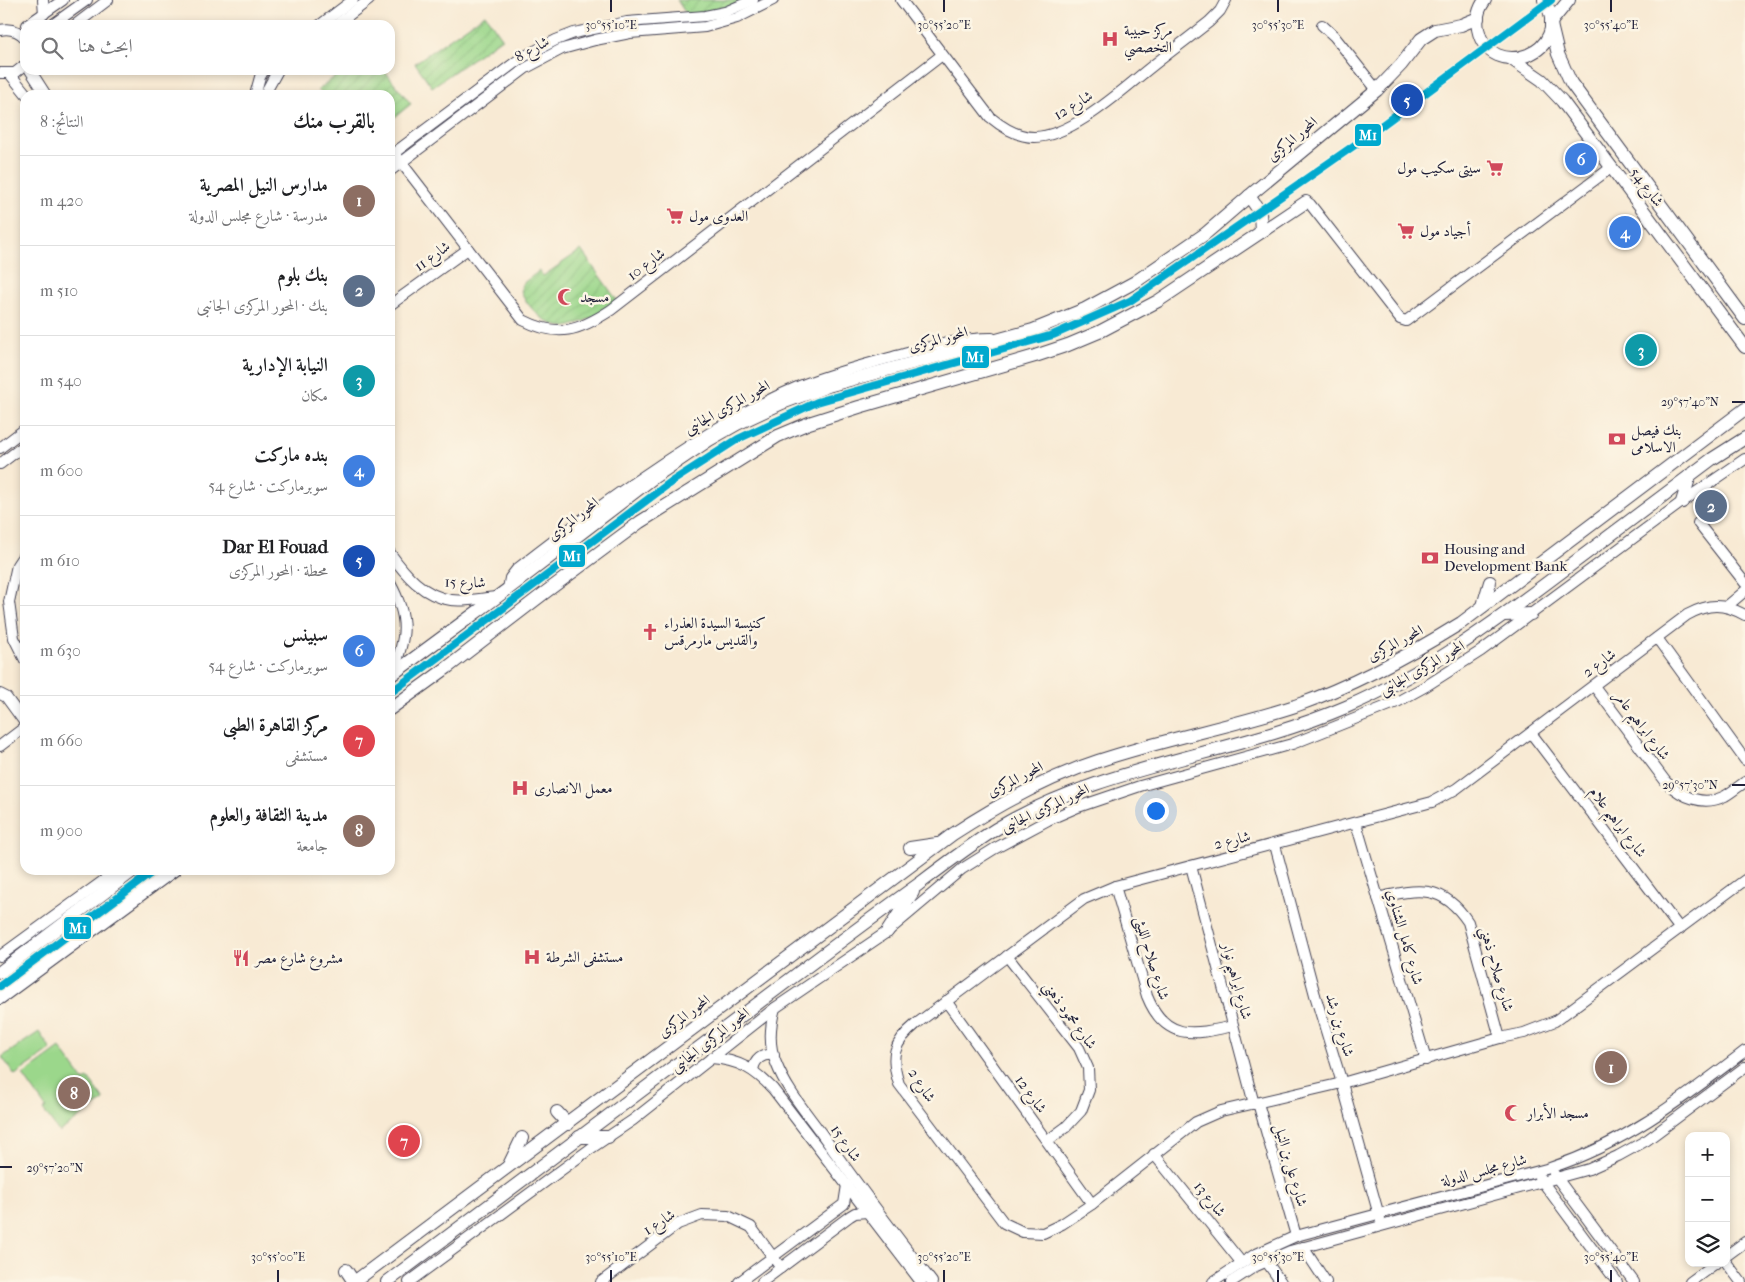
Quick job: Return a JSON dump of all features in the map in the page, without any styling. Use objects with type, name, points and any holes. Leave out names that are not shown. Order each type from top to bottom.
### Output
[{"type":"main road","name":"شارع 54","points":[[1544,0],[1548,6],[1558,54],[1566,75],[1745,319]]},
{"type":"main road","points":[[1510,58],[1527,56],[1535,52],[1546,41],[1551,24],[1569,0]]},
{"type":"main road","name":"شارع 54","points":[[1480,7],[1479,32],[1487,47],[1531,71],[1549,86],[1562,101],[1745,347]]},
{"type":"main road","name":"المحور المركزى","points":[[395,673],[653,478],[709,440],[751,417],[798,397],[842,382],[1006,338],[1059,320],[1085,309],[1127,286],[1205,234],[1394,74],[1415,45],[1427,34],[1480,7]]},
{"type":"main road","points":[[1549,86],[1556,78],[1566,75]]},
{"type":"main road","points":[[1249,196],[1260,212],[1261,232]]},
{"type":"main road","points":[[395,705],[640,522],[772,440],[794,429],[838,414],[1073,343],[1128,318],[1158,301],[1306,202]]},
{"type":"main road","name":"المحور المركزى","points":[[354,1282],[568,1124],[939,844],[988,812],[1061,774],[1099,760],[1252,719],[1296,705],[1339,689],[1418,650],[1461,623],[1745,409]]},
{"type":"main road","points":[[387,1282],[918,884],[997,829],[1032,810],[1085,787],[1172,761],[1256,739],[1302,724],[1370,696],[1427,667],[1504,615],[1690,475],[1745,438]]},
{"type":"main road","points":[[1682,502],[1690,475]]},
{"type":"main road","points":[[1483,606],[1490,582]]},
{"type":"main road","points":[[1504,615],[1531,614]]},
{"type":"main road","points":[[1188,735],[1187,744],[1191,748],[1222,748]]},
{"type":"main road","points":[[1140,749],[1167,746],[1174,752],[1172,761]]},
{"type":"main road","points":[[910,848],[939,844]]},
{"type":"main road","points":[[0,972],[127,875]]},
{"type":"main road","points":[[0,998],[167,875]]},
{"type":"main road","points":[[887,932],[918,884]]},
{"type":"main road","points":[[557,1112],[568,1124]]},
{"type":"main road","points":[[579,1138],[608,1137]]},
{"type":"main road","points":[[507,1168],[522,1138]]},
{"type":"main road","points":[[346,1270],[354,1282]]},
{"type":"street","points":[[44,0],[44,14]]},
{"type":"street","points":[[34,20],[63,0]]},
{"type":"street","points":[[59,20],[87,0]]},
{"type":"street","points":[[82,20],[108,0]]},
{"type":"street","points":[[327,20],[353,0]]},
{"type":"street","points":[[343,20],[369,0]]},
{"type":"street","name":"شارع 8","points":[[395,153],[521,58],[556,40],[574,33],[627,22],[706,16],[725,12],[753,0]]},
{"type":"street","name":"شارع 8","points":[[395,168],[526,68],[562,50],[594,40],[630,33],[705,27],[737,18],[773,0]]},
{"type":"street","name":"شارع 12","points":[[901,0],[978,103],[1002,127],[1017,134],[1034,137],[1050,135],[1072,126],[1090,115],[1209,22],[1220,11],[1226,0]]},
{"type":"street","points":[[1322,25],[1334,36],[1376,90]]},
{"type":"street","points":[[1,29],[20,27]]},
{"type":"street","name":"شارع 10","points":[[395,157],[402,163],[523,320],[537,327],[552,331],[567,331],[585,326],[611,310],[942,55]]},
{"type":"street","points":[[5,74],[20,70]]},
{"type":"street","points":[[5,74],[22,90]]},
{"type":"street","points":[[33,75],[43,90]]},
{"type":"street","points":[[256,90],[261,75]]},
{"type":"street","points":[[267,90],[275,75]]},
{"type":"street","points":[[1306,202],[1310,204],[1400,319],[1406,321],[1612,167]]},
{"type":"street","name":"شارع 11","points":[[395,301],[468,249]]},
{"type":"street","points":[[0,448],[20,433]]},
{"type":"street","points":[[0,464],[20,449]]},
{"type":"street","name":"المحور المركزى الجانبى","points":[[410,1282],[582,1154],[633,1120],[775,1008],[887,932],[962,869],[1018,835],[1048,820],[1109,796],[1292,744],[1397,702],[1454,669],[1682,502],[1745,459]]},
{"type":"street","points":[[1698,523],[1745,583]]},
{"type":"street","name":"شارع 15","points":[[395,559],[414,582],[424,590],[437,596],[457,600],[503,593]]},
{"type":"street","points":[[20,562],[9,602],[14,638],[20,650]]},
{"type":"street","points":[[1726,607],[1745,592]]},
{"type":"street","points":[[395,593],[404,615],[404,632],[400,653],[395,666]]},
{"type":"street","name":"شارع 2","points":[[1744,884],[1555,1021],[1524,1033],[1500,1038],[1342,1083],[1221,1111],[1208,1116],[1154,1154],[1092,1204],[1062,1224],[1044,1233],[1023,1232],[1004,1222],[899,1084],[894,1068],[895,1050],[903,1035],[1084,899],[1115,886],[1275,845],[1419,806],[1445,797],[1687,615],[1701,608],[1717,605],[1732,608],[1745,615]]},
{"type":"street","points":[[1657,638],[1745,760]]},
{"type":"street","name":"شارع ابراهيم عامر","points":[[1594,686],[1666,782],[1678,793],[1693,799],[1708,800],[1724,796],[1745,782]]},
{"type":"street","points":[[0,694],[6,697],[20,716]]},
{"type":"street","points":[[0,746],[20,732]]},
{"type":"street","name":"شارع ابراهيم علام","points":[[1532,733],[1680,929]]},
{"type":"street","name":"شارع كامل الشناوي","points":[[1356,823],[1426,1060]]},
{"type":"street","name":"شارع بن رشد","points":[[1275,845],[1315,995],[1382,1226]]},
{"type":"street","name":"شارع ابراهيم نوار","points":[[1192,866],[1256,1103]]},
{"type":"street","points":[[0,956],[111,875]]},
{"type":"street","name":"شارع صلاح الليثى","points":[[1115,886],[1146,996],[1152,1009],[1161,1020],[1173,1029],[1187,1033],[1202,1033],[1234,1026]]},
{"type":"street","name":"شارع صلاح ذهني","points":[[1378,898],[1406,891],[1420,890],[1434,892],[1448,899],[1460,909],[1468,922],[1500,1038]]},
{"type":"street","name":"شارع محمود ذهني","points":[[1007,956],[1079,1048],[1088,1068],[1089,1090],[1081,1111],[1066,1127],[1047,1142]]},
{"type":"street","name":"شارع 12","points":[[946,1001],[1092,1204]]},
{"type":"street","name":"شارع 15","points":[[775,1008],[771,1022],[771,1042],[775,1062],[784,1080],[921,1282]]},
{"type":"street","points":[[1741,1054],[1745,1067]]},
{"type":"street","name":"شارع مجلس الدولة","points":[[1219,1280],[1241,1262],[1296,1236],[1536,1172],[1589,1154],[1642,1126],[1741,1054]]},
{"type":"street","points":[[754,1072],[754,1064],[758,1058],[765,1055],[774,1055]]},
{"type":"street","name":"شارع 15","points":[[711,1058],[728,1060],[745,1066],[761,1076],[867,1212],[889,1233],[932,1282]]},
{"type":"street","name":"شارع مجلس الدولة","points":[[1231,1282],[1266,1261],[1303,1247],[1589,1169],[1647,1140],[1745,1067]]},
{"type":"street","name":"شارع على بن النيل","points":[[1256,1103],[1296,1236]]},
{"type":"street","name":"شارع 13","points":[[1154,1154],[1241,1262]]},
{"type":"street","points":[[1550,1168],[1634,1282]]},
{"type":"street","points":[[1536,1172],[1617,1282]]},
{"type":"street","points":[[739,1282],[844,1204],[847,1185]]},
{"type":"street","points":[[762,1282],[850,1216],[855,1213],[867,1212]]},
{"type":"street","name":"شارع 1","points":[[601,1282],[678,1224],[702,1215],[728,1216],[751,1227],[781,1268]]},
{"type":"street","points":[[1730,1253],[1745,1242]]},
{"type":"street","points":[[1303,1247],[1326,1282]]},
{"type":"street","points":[[1266,1261],[1281,1282]]},
{"type":"street","points":[[1690,1282],[1711,1267]]},
{"type":"street","points":[[1730,1267],[1741,1282]]},
{"type":"green space","points":[[677,0],[754,0],[688,17]]},
{"type":"green space","points":[[485,14],[502,38],[432,87],[415,63]]},
{"type":"green space","points":[[337,75],[388,75],[411,104],[395,117],[395,90],[318,90]]},
{"type":"green space","points":[[581,250],[619,303],[576,324],[565,327],[555,325],[540,316],[527,303],[522,293],[522,284],[539,271],[543,276]]},
{"type":"green space","points":[[39,1032],[51,1050],[15,1075],[2,1057]]},
{"type":"green space","points":[[60,1048],[84,1081],[88,1078],[104,1100],[59,1132],[43,1110],[46,1108],[23,1075]]},
{"type":"transit line","name":"M1","points":[[395,689],[671,482],[738,439],[817,402],[1053,335],[1130,301],[1362,140],[1551,0]]},
{"type":"transit line","name":"M1","points":[[0,986],[148,875]]},
{"type":"place","name":"مركز حبيبة التخصصي","points":[[1110,39]]},
{"type":"place","name":"Dar El Fouad","points":[[1407,100]]},
{"type":"place","name":"سبينس","points":[[1581,159]]},
{"type":"place","name":"سيتى سكيب مول","points":[[1495,168]]},
{"type":"place","name":"العدوى مول","points":[[675,216]]},
{"type":"place","name":"أجياد مول","points":[[1406,231]]},
{"type":"place","name":"بنده ماركت","points":[[1625,232]]},
{"type":"place","name":"مسجد","points":[[566,297]]},
{"type":"place","name":"النيابة الإدارية","points":[[1641,350]]},
{"type":"place","name":"بنك فيصل الاسلامى","points":[[1617,439]]},
{"type":"place","name":"بنك بلوم","points":[[1711,506]]},
{"type":"place","name":"Housing and Development Bank","points":[[1430,558]]},
{"type":"place","name":"كنيسة السيدة العذراء والقديس مارمرقس","points":[[650,632]]},
{"type":"place","name":"معمل الانصارى","points":[[520,788]]},
{"type":"place","name":"مستشفى الشرطة","points":[[532,957]]},
{"type":"place","name":"مشروع شارع مصر","points":[[241,958]]},
{"type":"place","name":"مدارس النيل المصرية","points":[[1611,1067]]},
{"type":"place","name":"مدينة الثقافة والعلوم","points":[[74,1093]]},
{"type":"place","name":"مسجد الأبرار","points":[[1513,1113]]},
{"type":"place","name":"مركز القاهرة الطبى","points":[[404,1141]]}]
